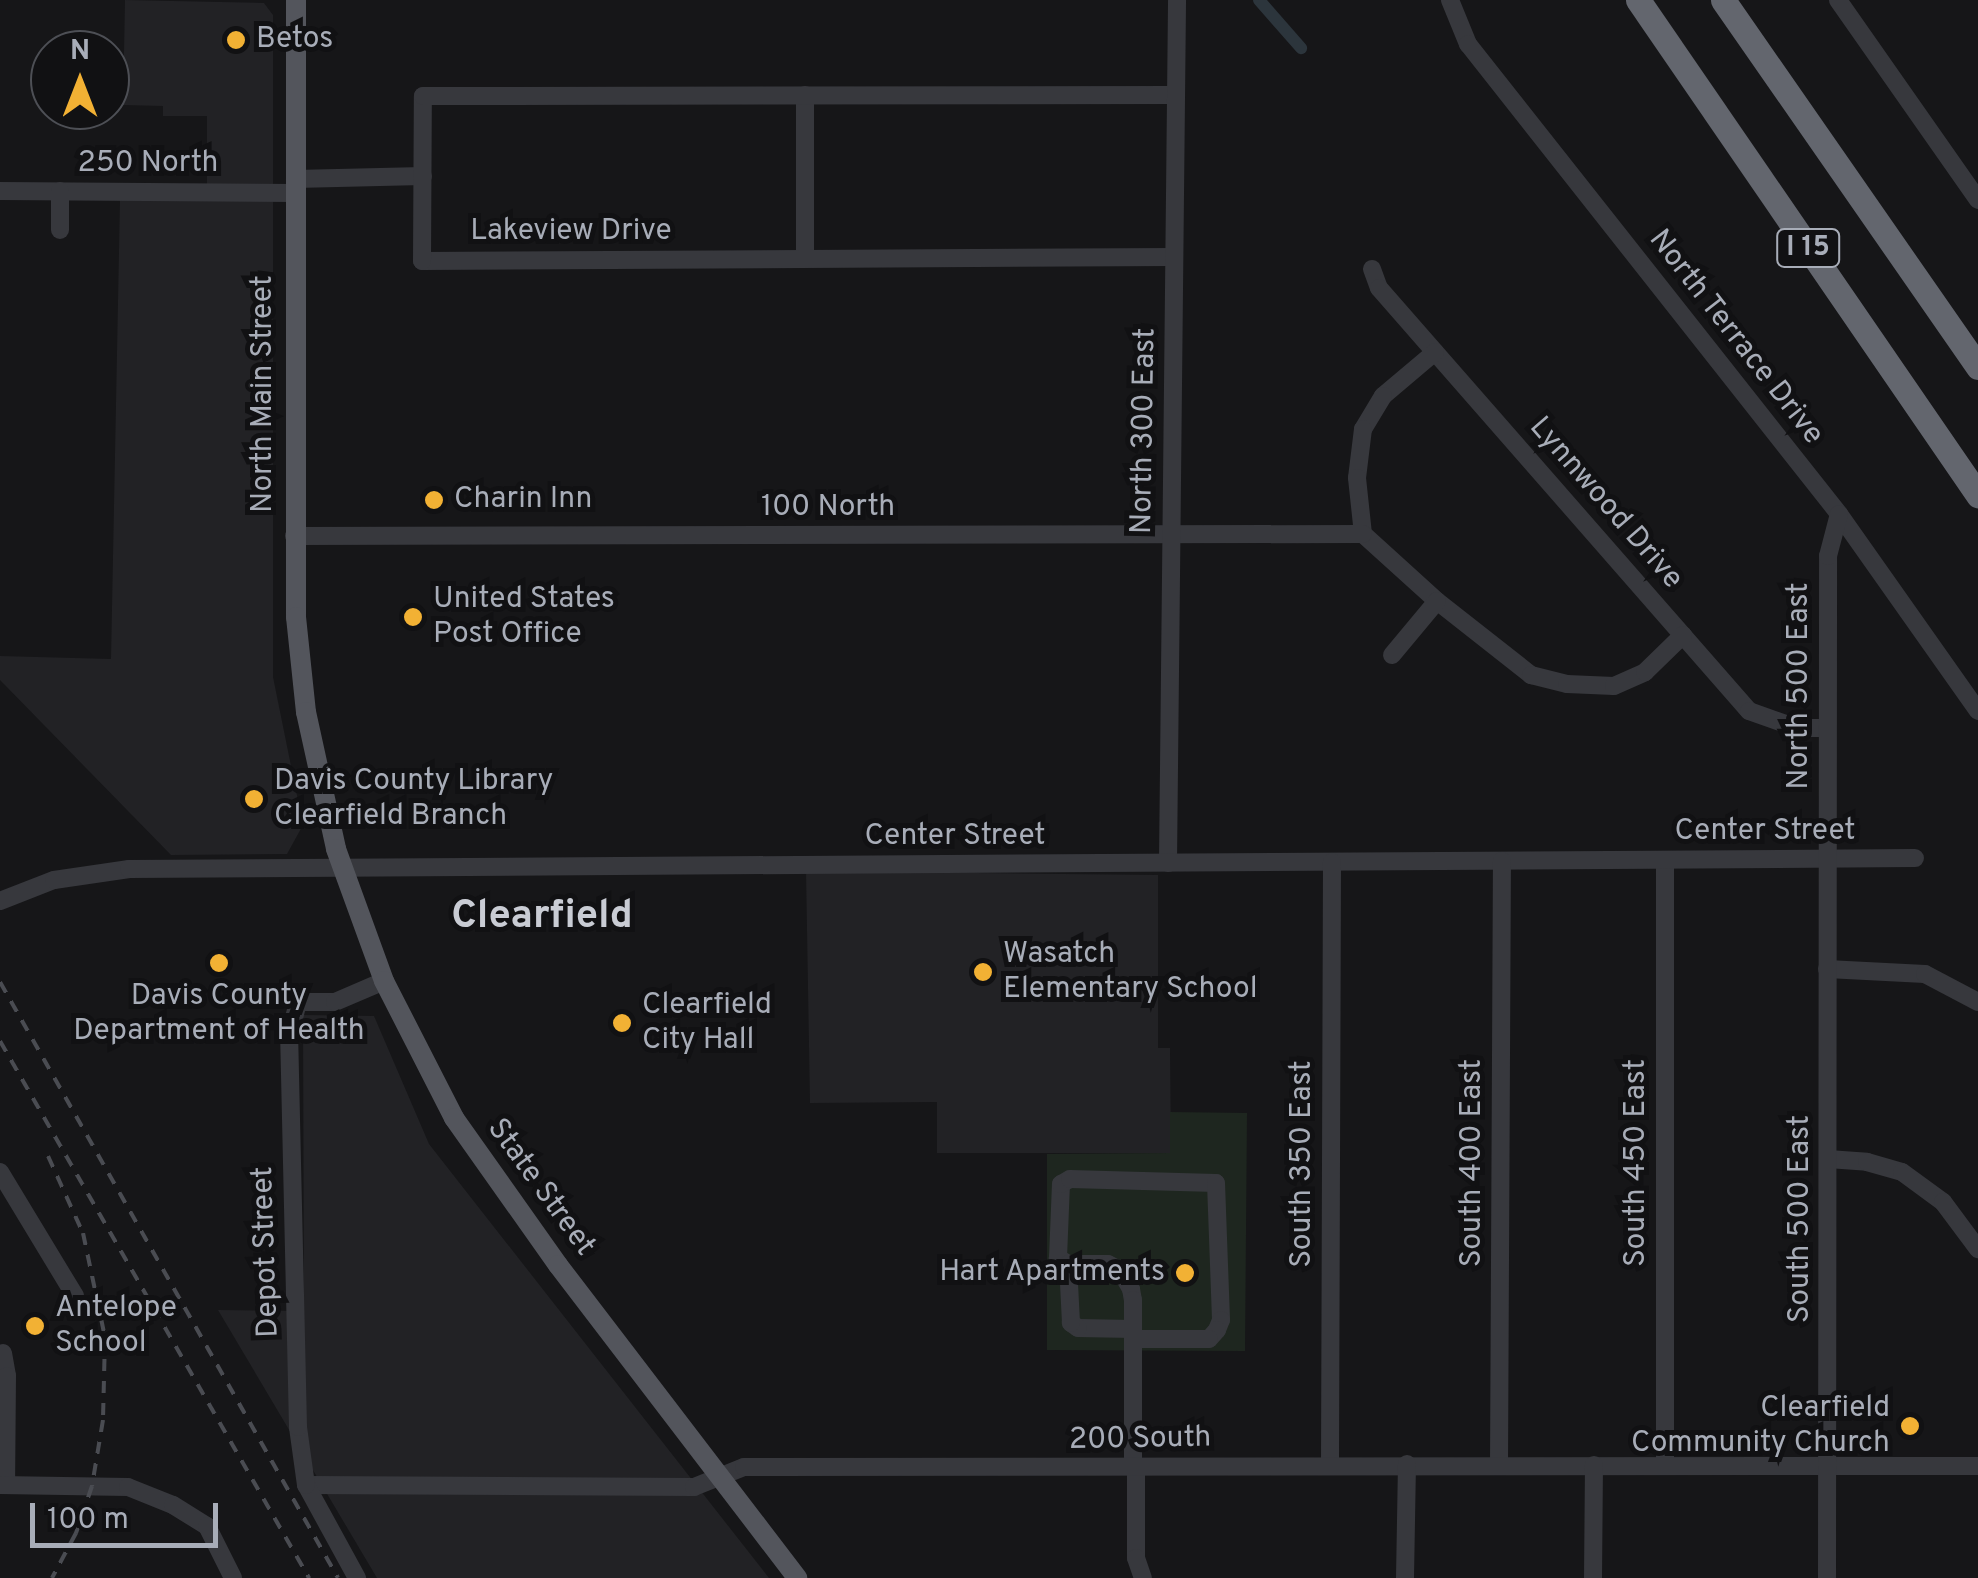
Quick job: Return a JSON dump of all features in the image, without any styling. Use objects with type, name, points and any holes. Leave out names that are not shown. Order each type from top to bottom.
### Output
[{"type":"highway","name":"I 15","points":[[1638,0],[1978,496]]},
{"type":"highway","name":"I 15","points":[[1723,0],[1978,367]]},
{"type":"main road","name":"North Main Street","points":[[296,0],[294,536],[300,667],[320,786]]},
{"type":"main road","name":"State Street","points":[[320,786],[342,869],[384,981],[432,1080],[486,1167],[797,1578]]},
{"type":"street","name":"North 300 East","points":[[1168,863],[1177,0]]},
{"type":"street","name":"North Terrace Drive","points":[[1450,0],[1468,44],[1838,514],[1978,711]]},
{"type":"street","points":[[1838,0],[1978,200]]},
{"type":"street","name":"Lakeview Drive","points":[[1174,257],[422,260],[422,176],[423,96],[1176,94]]},
{"type":"street","points":[[805,95],[805,259]]},
{"type":"street","points":[[295,186],[422,176]]},
{"type":"street","name":"250 North","points":[[0,191],[295,186]]},
{"type":"street","points":[[60,192],[60,230]]},
{"type":"street","name":"Lynnwood Drive","points":[[1372,269],[1379,288],[1749,711],[1797,728],[1827,728]]},
{"type":"street","points":[[1435,352],[1383,396],[1363,429],[1358,478],[1363,534],[1437,602],[1531,675],[1567,684],[1614,686],[1645,672],[1683,635]]},
{"type":"street","name":"North 500 East","points":[[1827,859],[1828,556],[1838,514]]},
{"type":"street","name":"100 North","points":[[294,536],[1363,534]]},
{"type":"street","points":[[1392,655],[1437,602]]},
{"type":"street","name":"Center Street","points":[[7,896],[54,880],[129,869],[1915,858]]},
{"type":"street","name":"South 500 East","points":[[1827,859],[1827,1578]]},
{"type":"street","name":"South 450 East","points":[[1664,860],[1665,1465]]},
{"type":"street","name":"South 400 East","points":[[1499,1465],[1502,861]]},
{"type":"street","name":"South 350 East","points":[[1330,1465],[1332,862]]},
{"type":"street","points":[[1827,969],[1925,974],[1978,1002]]},
{"type":"street","name":"Depot Street","points":[[357,1578],[306,1485],[298,1427],[289,1038],[298,1002],[335,1002],[384,981]]},
{"type":"street","points":[[1828,1159],[1868,1162],[1902,1172],[1943,1202],[1978,1249]]},
{"type":"street","points":[[0,1172],[75,1296]]},
{"type":"street","points":[[1068,1264],[1072,1323],[1078,1328],[1133,1334],[1208,1339],[1217,1330],[1220,1301],[1216,1183],[1070,1179],[1061,1184],[1058,1258],[1068,1264],[1108,1264],[1120,1270],[1132,1289],[1133,1334],[1134,1468],[1136,1558],[1143,1578]]},
{"type":"street","points":[[3,1354],[7,1376],[3,1485],[128,1487],[173,1505],[206,1526],[233,1578]]},
{"type":"street","points":[[1405,1578],[1407,1464]]},
{"type":"street","points":[[1593,1578],[1594,1465]]},
{"type":"street","name":"200 South","points":[[306,1485],[694,1487],[744,1468],[1978,1466]]},
{"type":"shaded area","points":[[125,0],[264,3],[273,15],[273,677],[303,825],[287,854],[171,855],[0,680],[0,656],[111,659],[120,200],[207,200],[207,116],[163,116],[163,106],[130,105],[130,30],[124,30]]},
{"type":"shaded area","name":"Wasatch Elementary School","points":[[806,871],[1158,875],[1158,1048],[1170,1048],[1171,1153],[937,1153],[937,1102],[810,1103]]},
{"type":"shaded area","points":[[303,1015],[374,1016],[429,1144],[769,1578],[377,1578],[218,1310],[304,1311]]},
{"type":"shaded area","points":[[1170,1112],[1247,1113],[1245,1351],[1047,1350],[1047,1154],[1170,1153]]},
{"type":"waterway","points":[[1259,0],[1301,48]]},
{"type":"railway","points":[[0,982],[338,1578]]},
{"type":"railway","points":[[0,1041],[309,1578]]},
{"type":"railway","points":[[48,1156],[83,1233],[105,1337],[103,1420],[92,1486],[76,1533],[52,1578]]},
{"type":"place","name":"Betos","points":[[236,40]]},
{"type":"place","name":"Charin Inn","points":[[434,500]]},
{"type":"place","name":"United States Post Office","points":[[413,617]]},
{"type":"place","name":"Davis County Library Clearfield Branch","points":[[254,799]]},
{"type":"place","name":"Davis County Department of Health","points":[[219,963]]},
{"type":"place","name":"Wasatch Elementary School","points":[[983,972]]},
{"type":"place","name":"Clearfield City Hall","points":[[622,1023]]},
{"type":"place","name":"Hart Apartments","points":[[1185,1273]]},
{"type":"place","name":"Antelope School","points":[[35,1326]]},
{"type":"place","name":"Clearfield Community Church","points":[[1910,1426]]},
{"type":"district","name":"Clearfield","points":[[542,917]]}]
